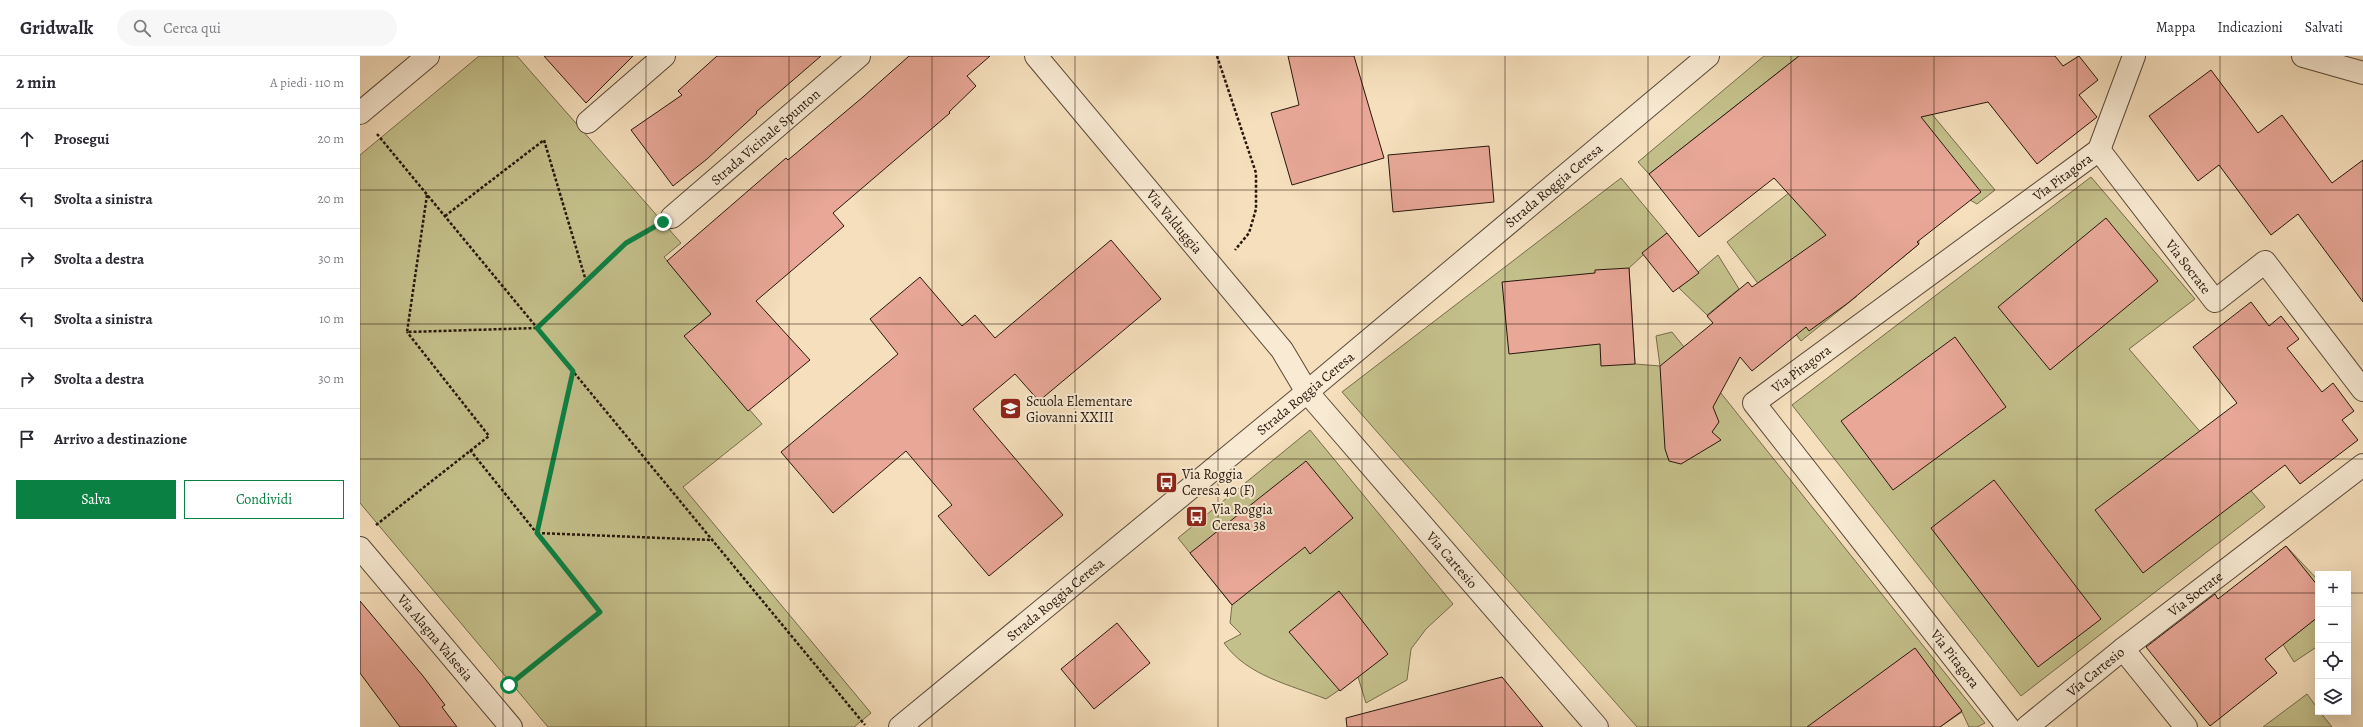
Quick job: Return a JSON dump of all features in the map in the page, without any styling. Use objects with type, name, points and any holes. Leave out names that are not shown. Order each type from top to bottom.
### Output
[{"type":"street","points":[[360,113],[428,56]]},
{"type":"street","points":[[588,122],[664,56]]},
{"type":"street","name":"Strada Vicinale Spunton","points":[[672,217],[859,56]]},
{"type":"street","name":"Via Valduggia","points":[[1036,56],[1282,350],[1307,392]]},
{"type":"street","name":"Strada Roggia Ceresa","points":[[900,727],[1307,392],[1708,56]]},
{"type":"street","name":"Via Pitagora","points":[[2008,727],[1754,403],[2099,150],[2134,56]]},
{"type":"street","points":[[2303,56],[2363,73]]},
{"type":"street","name":"Via Socrate","points":[[2099,150],[2214,301],[2265,262],[2363,390]]},
{"type":"street","name":"Via Cartesio","points":[[1307,392],[1597,727]]},
{"type":"street","name":"Via Socrate","points":[[2122,649],[2363,465]]},
{"type":"street","name":"Via Alagna Valsesia","points":[[360,548],[511,727]]},
{"type":"street","name":"Via Cartesio","points":[[2027,727],[2122,649],[2186,727]]},
{"type":"path","points":[[1216,271],[1249,234],[1256,209],[1256,173],[1217,56]]},
{"type":"path","points":[[376,132],[865,725]]},
{"type":"path","points":[[445,216],[544,140],[586,281]]},
{"type":"path","points":[[375,526],[489,436],[407,332],[427,195]]},
{"type":"path","points":[[407,332],[537,328],[626,243],[651,229]]},
{"type":"path","points":[[537,533],[573,371]]},
{"type":"path","points":[[470,450],[600,612],[509,685]]},
{"type":"path","points":[[537,533],[712,540]]},
{"type":"shaded area","points":[[479,56],[517,56],[681,243],[664,257],[711,314],[685,336],[762,424],[683,487],[871,713],[854,727],[548,727],[360,503],[360,155]]},
{"type":"shaded area","points":[[1764,56],[1799,56],[1649,174],[1638,162]]},
{"type":"shaded area","points":[[1911,89],[1995,190],[1977,204],[1936,181],[1917,212],[1919,244],[1866,288],[1819,244],[1857,296],[1801,341],[1727,242],[1814,173]]},
{"type":"shaded area","points":[[2091,177],[2195,299],[2129,349],[2265,507],[2021,696],[1792,405]]},
{"type":"shaded area","points":[[1621,178],[1667,233],[1629,268],[1635,364],[1660,366],[1656,336],[1672,332],[1985,723],[1977,727],[1969,727],[1962,712],[1940,727],[1637,727],[1342,392]]},
{"type":"shaded area","points":[[1718,255],[1739,289],[1707,315],[1679,288]]},
{"type":"shaded area","points":[[1310,430],[1453,604],[1426,629],[1411,649],[1407,680],[1366,703],[1358,677],[1326,699],[1270,678],[1245,664],[1224,643],[1241,634],[1230,623],[1232,605],[1178,538]]},
{"type":"shaded area","points":[[2286,546],[2315,577],[2315,648],[2294,662],[2243,580]]},
{"type":"shaded area","points":[[2307,694],[2315,705],[2315,715],[2322,715],[2332,727],[2263,727]]},
{"type":"building","points":[[544,56],[633,56],[586,103]]},
{"type":"building","points":[[717,56],[821,56],[756,112],[757,113],[707,159],[673,186],[631,130],[682,95],[678,91]]},
{"type":"building","points":[[909,56],[990,56],[967,76],[976,86],[949,112],[950,113],[833,213],[844,226],[756,301],[810,360],[748,411],[684,336],[711,314],[667,261],[786,158],[788,160]]},
{"type":"building","points":[[1288,56],[1354,56],[1384,158],[1292,185],[1271,113],[1299,105]]},
{"type":"building","points":[[1799,56],[2055,56],[2063,66],[2079,56],[2098,80],[2079,95],[2097,117],[2037,164],[1988,102],[1921,117],[1981,192],[1917,242],[1919,244],[1848,303],[1809,331],[1806,327],[1752,371],[1740,357],[1713,407],[1719,422],[1712,432],[1721,440],[1681,464],[1669,461],[1665,449],[1660,366],[1713,323],[1707,316],[1748,282],[1752,287],[1826,235],[1774,178],[1699,237],[1649,174]]},
{"type":"building","points":[[2211,70],[2258,133],[2282,115],[2332,183],[2363,160],[2363,302],[2298,214],[2271,235],[2219,165],[2198,181],[2149,116]]},
{"type":"building","points":[[1489,146],[1494,202],[1393,212],[1388,155]]},
{"type":"building","points":[[2106,218],[2158,281],[2050,370],[1998,307]]},
{"type":"building","points":[[1667,233],[1699,273],[1673,292],[1642,253]]},
{"type":"building","points":[[1111,240],[1161,299],[1039,401],[1015,374],[973,409],[1063,515],[989,576],[938,516],[952,505],[906,451],[833,513],[781,452],[898,354],[870,319],[920,277],[962,326],[975,315],[995,338]]},
{"type":"building","points":[[1629,268],[1635,364],[1601,366],[1600,344],[1509,354],[1502,282],[1595,273],[1595,270]]},
{"type":"building","points":[[2251,302],[2269,326],[2281,316],[2299,339],[2287,348],[2322,392],[2333,383],[2354,411],[2342,420],[2358,440],[2300,484],[2285,465],[2143,573],[2095,510],[2237,403],[2193,347]]},
{"type":"building","points":[[1955,337],[2006,407],[1893,490],[1841,421]]},
{"type":"building","points":[[1306,461],[1353,518],[1310,554],[1305,547],[1232,605],[1190,553]]},
{"type":"building","points":[[1994,480],[2101,619],[2038,667],[1931,528]]},
{"type":"building","points":[[2286,546],[2315,582],[2315,619],[2265,659],[2277,673],[2210,726],[2146,647],[2215,594],[2218,599]]},
{"type":"building","points":[[1339,591],[1388,654],[1340,691],[1289,632]]},
{"type":"building","points":[[360,601],[423,676],[445,705],[442,707],[457,727],[400,727],[360,673]]},
{"type":"building","points":[[1117,623],[1150,663],[1094,709],[1061,669]]},
{"type":"building","points":[[1915,648],[1962,711],[1940,727],[1807,727]]},
{"type":"building","points":[[1502,677],[1543,727],[1347,727],[1346,718]]},
{"type":"place","name":"Scuola Elementare Giovanni XXIII","points":[[1011,409]]},
{"type":"place","name":"Via Roggia Ceresa 40 (F)","points":[[1167,482]]},
{"type":"place","name":"Via Roggia Ceresa 38","points":[[1197,517]]},
{"type":"route","points":[[509,685],[600,612],[537,533],[573,371],[537,328],[626,243],[663,222]]}]
